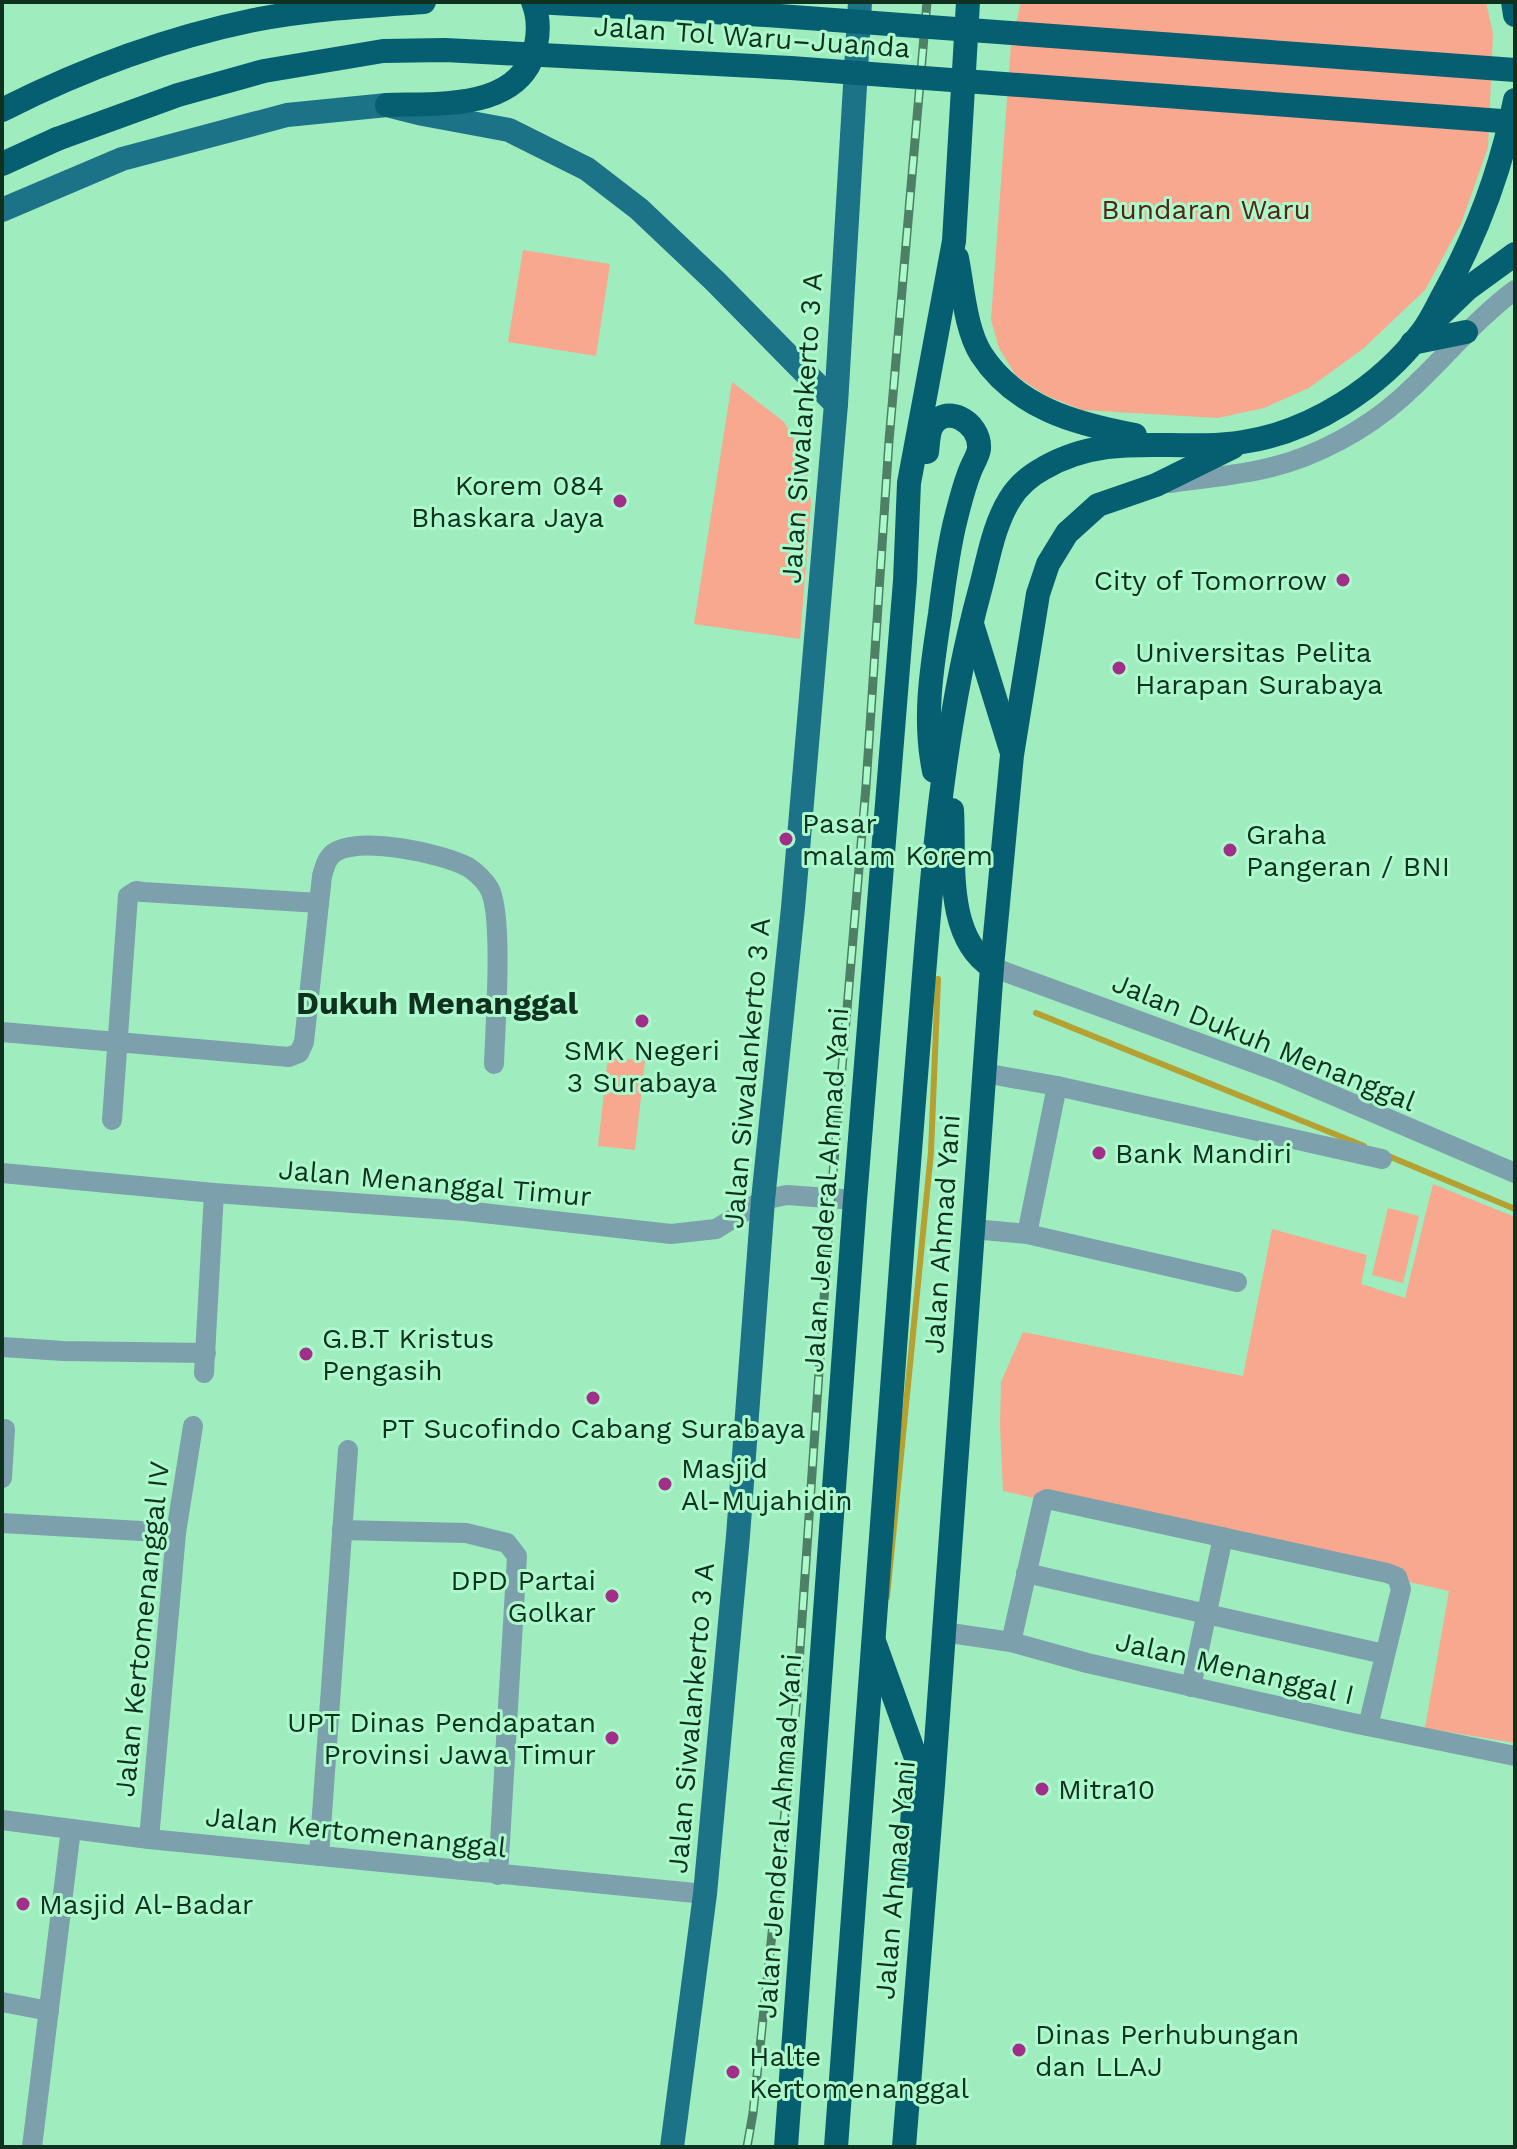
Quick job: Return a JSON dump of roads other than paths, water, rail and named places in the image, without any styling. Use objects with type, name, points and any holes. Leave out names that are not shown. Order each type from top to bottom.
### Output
[{"type":"highway","points":[[2,110],[55,84],[119,59],[253,20],[348,7],[424,2]]},
{"type":"highway","points":[[387,105],[474,100],[515,84],[533,60],[539,28],[535,2]]},
{"type":"highway","name":"Jalan Tol Waru–Juanda","points":[[535,2],[766,15],[1515,70]]},
{"type":"highway","points":[[968,2],[954,241],[968,315],[980,353],[1013,392],[1057,416],[1088,427],[1193,445]]},
{"type":"highway","points":[[1513,2],[1515,15]]},
{"type":"highway","name":"Jalan Tol Waru–Juanda","points":[[2,164],[57,139],[178,95],[264,71],[383,51],[445,50],[791,68],[1515,122]]},
{"type":"highway","points":[[1418,336],[1473,234],[1506,142],[1515,100]]},
{"type":"highway","name":"Jalan Jenderal Ahmad Yani","points":[[786,2147],[855,1200],[905,581],[909,483],[954,241]]},
{"type":"highway","points":[[836,2147],[871,1634],[946,750],[971,622],[999,523],[1011,497],[1031,475],[1086,450],[1115,444],[1242,443],[1295,428],[1324,414],[1387,370],[1467,289],[1515,254]]},
{"type":"highway","points":[[1418,336],[1466,332]]},
{"type":"highway","points":[[905,581],[931,428],[946,417],[958,417],[969,421],[974,427],[979,437],[979,452],[963,491],[954,526],[929,684],[933,767],[941,802]]},
{"type":"highway","name":"Jalan Ahmad Yani","points":[[904,2147],[992,967],[1012,755],[1038,594],[1048,564],[1067,533],[1098,505],[1156,485],[1242,443]]},
{"type":"highway","points":[[971,622],[1012,755]]},
{"type":"highway","points":[[946,750],[956,897],[961,925],[973,951],[992,967]]},
{"type":"highway","points":[[871,1634],[916,1758],[903,1956],[918,1981]]},
{"type":"main road","name":"Jalan Siwalankerto 3 A","points":[[672,2147],[705,1894],[753,1360],[763,1200],[793,908],[836,404],[860,2]]},
{"type":"main road","points":[[2,210],[122,159],[287,115],[387,105],[509,130],[587,169],[639,209],[836,404]]},
{"type":"street","points":[[1156,485],[1272,467],[1325,448],[1399,400],[1466,332],[1515,290]]},
{"type":"street","points":[[2,1032],[289,1057],[299,1053],[304,1042],[322,876],[329,857],[339,850],[358,845],[422,853],[468,867],[491,890],[496,910],[494,1064]]},
{"type":"street","points":[[112,1120],[126,901],[132,893],[319,903]]},
{"type":"street","name":"Jalan Dukuh Menanggal","points":[[992,967],[1281,1073],[1515,1173]]},
{"type":"street","points":[[984,1073],[1057,1086],[1382,1159]]},
{"type":"street","points":[[1027,1234],[1057,1086]]},
{"type":"street","name":"Jalan Menanggal Timur","points":[[2,1173],[214,1193],[465,1211],[671,1234],[716,1229],[763,1200],[787,1195],[855,1200]]},
{"type":"street","points":[[2,1347],[205,1363],[214,1193]]},
{"type":"street","points":[[973,1229],[1027,1234],[1237,1282]]},
{"type":"street","name":"Jalan Kertomenanggal IV","points":[[149,1839],[176,1533],[193,1426]]},
{"type":"street","points":[[2,1478],[5,1429]]},
{"type":"street","points":[[319,1856],[348,1450]]},
{"type":"street","points":[[1011,1642],[1043,1501],[1047,1499],[1397,1577],[1401,1589],[1368,1726]]},
{"type":"street","points":[[2,1523],[176,1533]]},
{"type":"street","points":[[342,1530],[466,1533],[507,1543],[517,1556],[498,1875]]},
{"type":"street","points":[[1191,1687],[1223,1537]]},
{"type":"street","points":[[1026,1573],[1384,1654]]},
{"type":"street","name":"Jalan Menanggal I","points":[[943,1632],[1011,1642],[1191,1687],[1515,1756]]},
{"type":"street","name":"Jalan Kertomenanggal","points":[[2,1820],[149,1839],[705,1894]]},
{"type":"street","points":[[32,2147],[71,1829]]},
{"type":"street","points":[[2,2002],[49,2011]]},
{"type":"waterway","points":[[887,1597],[931,1152],[938,979]]},
{"type":"waterway","points":[[1036,1013],[1364,1146]]},
{"type":"waterway","points":[[1386,1155],[1515,1209]]},
{"type":"railway","points":[[747,2147],[796,1707],[831,1197],[866,786],[889,441],[927,2]]},
{"type":"place","name":"Korem 084 Bhaskara Jaya","points":[[620,501]]},
{"type":"place","name":"City of Tomorrow","points":[[1343,580]]},
{"type":"place","name":"Universitas Pelita Harapan Surabaya","points":[[1119,668]]},
{"type":"place","name":"Pasar malam Korem","points":[[786,839]]},
{"type":"place","name":"Graha Pangeran / BNI","points":[[1230,850]]},
{"type":"place","name":"SMK Negeri 3 Surabaya","points":[[642,1021]]},
{"type":"place","name":"Bank Mandiri","points":[[1099,1153]]},
{"type":"place","name":"G.B.T Kristus Pengasih","points":[[306,1354]]},
{"type":"place","name":"PT Sucofindo Cabang Surabaya","points":[[593,1398]]},
{"type":"place","name":"Masjid Al-Mujahidin","points":[[665,1484]]},
{"type":"place","name":"DPD Partai Golkar","points":[[612,1596]]},
{"type":"place","name":"UPT Dinas Pendapatan Provinsi Jawa Timur","points":[[612,1738]]},
{"type":"place","name":"Mitra10","points":[[1042,1789]]},
{"type":"place","name":"Masjid Al-Badar","points":[[23,1904]]},
{"type":"place","name":"Dinas Perhubungan dan LLAJ","points":[[1019,2050]]},
{"type":"place","name":"Halte Kertomenanggal","points":[[733,2072]]},
{"type":"district","name":"Dukuh Menanggal","points":[[437,1003]]},
{"type":"park label","name":"Bundaran Waru","points":[[1206,209]]}]
